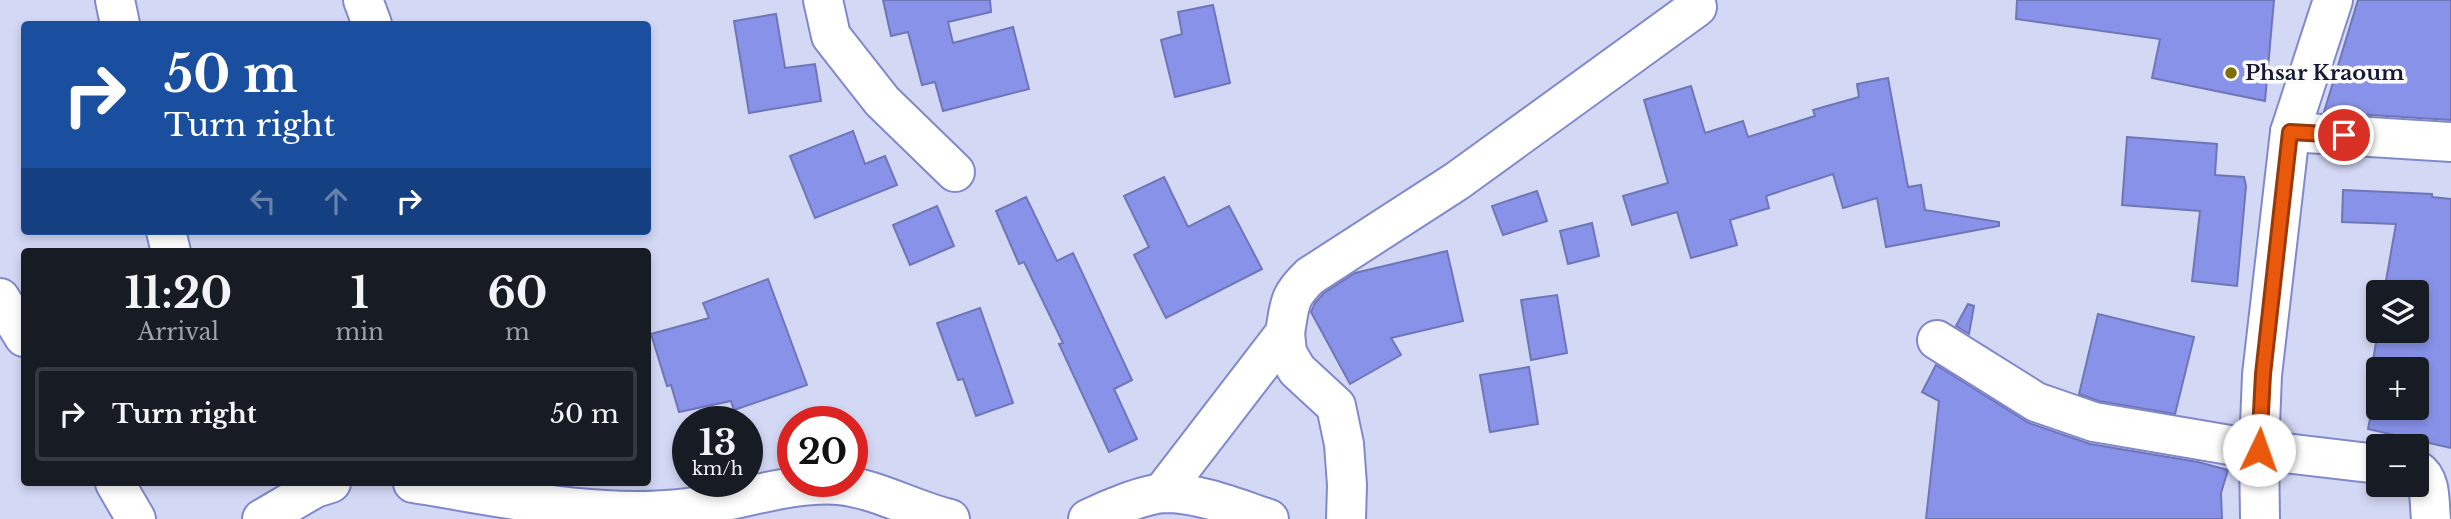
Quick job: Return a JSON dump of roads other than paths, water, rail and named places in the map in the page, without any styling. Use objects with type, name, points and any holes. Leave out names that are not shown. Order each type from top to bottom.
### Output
[{"type":"street","points":[[115,0],[119,21]]},
{"type":"street","points":[[363,0],[371,21]]},
{"type":"street","points":[[822,0],[831,37],[882,101],[955,172]]},
{"type":"street","points":[[2260,519],[2259,450],[2264,362],[2290,132],[2333,0]]},
{"type":"street","points":[[1346,519],[1344,444],[1336,406],[1297,370],[1287,353],[1285,333],[1289,306],[1295,291],[1310,275],[1457,181],[1697,7]]},
{"type":"street","points":[[2290,132],[2451,142]]},
{"type":"street","points":[[0,298],[21,332]]},
{"type":"street","points":[[1162,493],[1285,333]]},
{"type":"street","points":[[1937,340],[2036,402],[2094,422],[2259,450],[2366,463]]},
{"type":"street","points":[[431,486],[554,506],[644,510],[686,508],[807,486],[836,485],[861,488],[950,519]]},
{"type":"street","points":[[117,486],[136,519]]},
{"type":"street","points":[[262,519],[321,486]]},
{"type":"street","points":[[1088,519],[1106,510],[1162,493],[1187,495],[1269,519]]},
{"type":"street","points":[[2428,497],[2431,519]]},
{"type":"place","name":"Phsar Kraoum","points":[[2231,73]]}]
